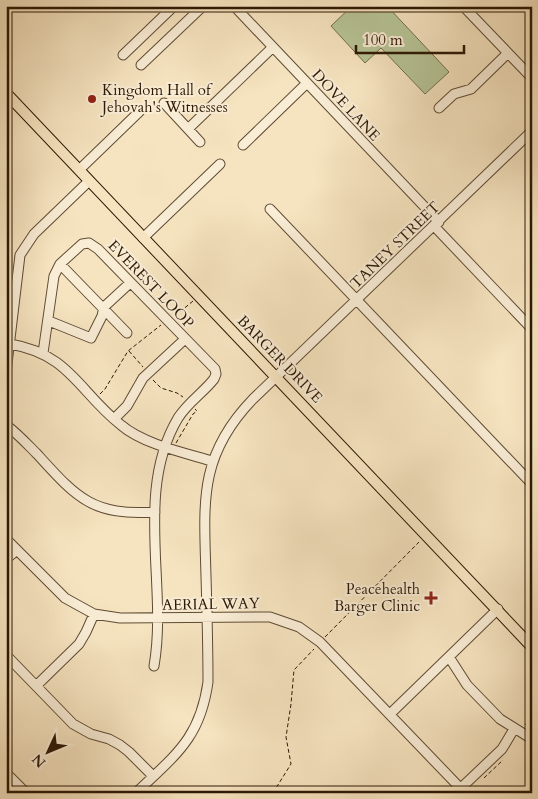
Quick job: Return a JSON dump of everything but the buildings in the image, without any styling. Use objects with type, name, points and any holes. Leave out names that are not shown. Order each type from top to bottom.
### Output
[{"type":"main road","name":"BARGER DRIVE","points":[[6,93],[498,609],[532,647]]},
{"type":"street","points":[[124,55],[174,6]]},
{"type":"street","points":[[141,65],[203,6]]},
{"type":"street","name":"DOVE LANE","points":[[234,6],[532,329]]},
{"type":"street","points":[[463,6],[532,78]]},
{"type":"street","points":[[188,129],[273,47]]},
{"type":"street","points":[[439,108],[454,94],[471,89],[508,53]]},
{"type":"street","points":[[242,144],[307,83]]},
{"type":"street","points":[[164,103],[200,142]]},
{"type":"street","points":[[78,170],[140,111]]},
{"type":"street","name":"TANEY STREET","points":[[136,793],[186,743],[202,713],[208,682],[205,500],[212,462],[217,448],[232,422],[252,399],[532,131]]},
{"type":"street","points":[[143,238],[220,164]]},
{"type":"street","points":[[6,372],[20,255],[34,234],[89,181]]},
{"type":"street","points":[[270,209],[532,484]]},
{"type":"street","name":"EVEREST LOOP","points":[[60,264],[82,244],[89,243],[98,249],[184,339],[212,365],[216,374],[211,382],[189,403],[177,420],[166,444],[160,468],[155,512],[158,640],[154,666]]},
{"type":"street","points":[[43,353],[54,276],[60,264],[104,307],[127,333]]},
{"type":"street","points":[[49,321],[91,338],[102,316],[104,307],[130,283]]},
{"type":"street","points":[[114,419],[127,406],[148,373],[184,339]]},
{"type":"street","points":[[10,344],[43,353],[61,364],[114,419],[129,431],[212,462]]},
{"type":"street","points":[[6,425],[65,484],[89,503],[119,513],[155,512]]},
{"type":"street","name":"AERIAL WAY","points":[[6,539],[65,598],[94,614],[120,618],[270,617],[298,627],[320,642],[463,790]]},
{"type":"street","points":[[6,560],[17,550]]},
{"type":"street","points":[[390,714],[498,609]]},
{"type":"street","points":[[36,686],[79,644],[94,614]]},
{"type":"street","points":[[6,655],[73,724],[91,734],[109,739],[120,745],[153,776]]},
{"type":"street","points":[[449,657],[467,684],[500,719],[532,739]]},
{"type":"street","points":[[463,790],[495,757],[514,729]]},
{"type":"street","points":[[6,772],[26,793]]},
{"type":"path","points":[[95,399],[105,389],[128,351],[199,296]]},
{"type":"path","points":[[128,351],[161,388],[177,393],[197,411],[193,414],[176,444],[166,444]]},
{"type":"green space","points":[[352,6],[387,6],[449,72],[425,94],[381,48],[365,63],[331,26]]},
{"type":"place","name":"Kingdom Hall of Jehovah's Witnesses","points":[[92,99]]},
{"type":"place","name":"Peacehealth Barger Clinic","points":[[431,598]]}]
